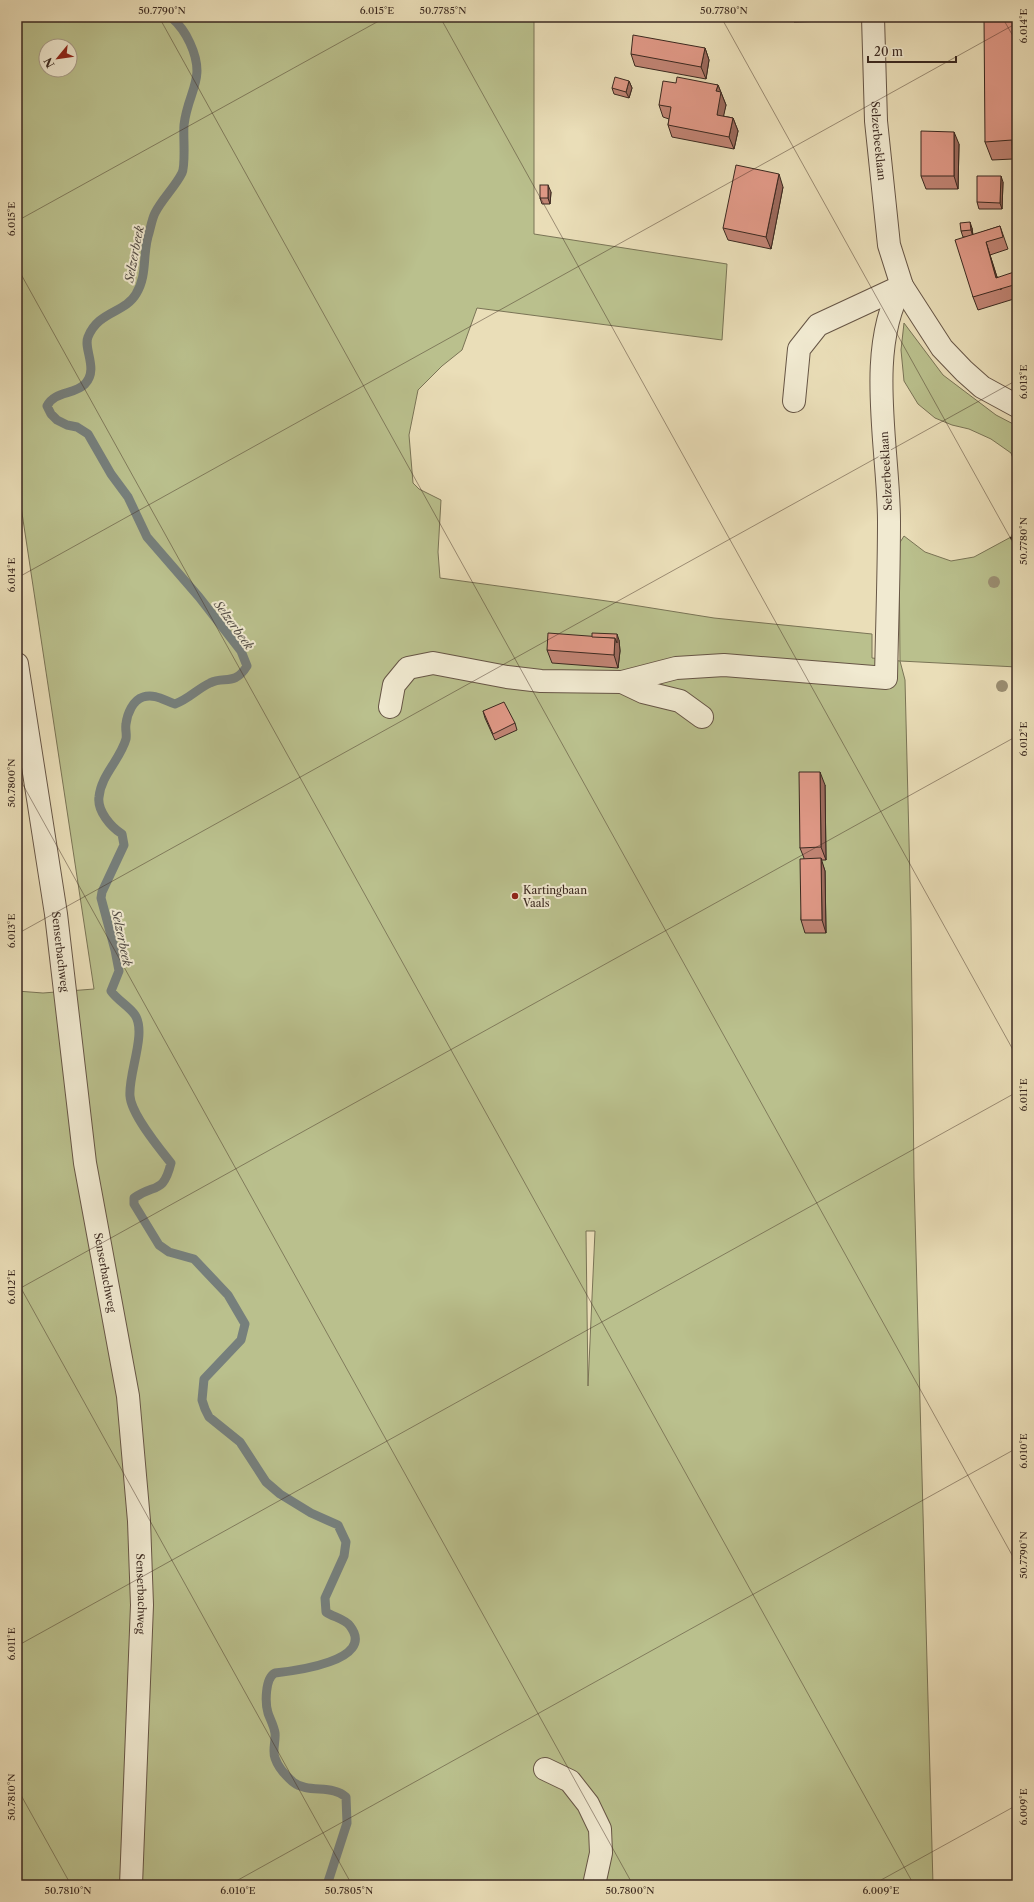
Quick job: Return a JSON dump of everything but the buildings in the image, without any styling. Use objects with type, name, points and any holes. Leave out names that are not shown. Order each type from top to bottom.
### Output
[{"type":"street","name":"Selzerbeeklaan","points":[[873,17],[876,121],[888,237],[902,286],[942,348],[964,371],[982,387],[1017,406]]},
{"type":"street","name":"Selzerbeeklaan","points":[[622,682],[676,668],[724,664],[886,678],[889,520],[882,358],[885,328],[893,301],[902,286]]},
{"type":"street","points":[[794,401],[799,349],[818,325],[902,286]]},
{"type":"street","points":[[390,707],[394,685],[408,668],[433,663],[507,677],[542,681],[622,682],[643,692],[680,702],[702,716]]},
{"type":"street","name":"Senserbachweg","points":[[17,664],[56,914],[85,1163],[128,1396],[139,1521],[142,1605],[131,1885]]},
{"type":"street","points":[[545,1769],[570,1781],[588,1804],[600,1829],[601,1853],[594,1885]]},
{"type":"path","points":[[1011,537],[1017,548]]},
{"type":"green space","points":[[17,17],[534,17],[534,234],[727,264],[722,340],[477,308],[462,350],[442,366],[418,390],[409,435],[413,483],[419,489],[441,500],[438,552],[440,578],[614,602],[714,618],[872,634],[872,658],[900,661],[905,680],[911,921],[914,1178],[933,1885],[17,1885],[17,991],[43,993],[94,989],[17,480]],"holes":[[[586,1231],[595,1231],[588,1386]]]},
{"type":"green space","points":[[904,323],[943,375],[996,415],[1017,426],[1017,469],[1011,453],[991,439],[969,429],[952,425],[935,418],[918,404],[904,381],[901,350]]},
{"type":"green space","points":[[1017,524],[1017,667],[900,661],[899,544],[904,536],[925,552],[951,561],[974,557],[1011,537]]},
{"type":"waterway","name":"Selzerbeek","points":[[171,17],[188,40],[195,56],[197,66],[197,76],[184,125],[184,164],[182,173],[154,215],[147,241],[144,272],[140,287],[136,294],[125,305],[105,317],[92,328],[87,342],[91,366],[89,378],[85,384],[75,390],[59,395],[50,401],[47,406],[51,414],[57,420],[67,425],[77,427],[88,434],[111,474],[128,497],[147,537],[199,597],[241,651],[247,666],[238,676],[210,683],[175,704],[152,696],[143,697],[133,704],[127,720],[126,739],[123,747],[100,789],[99,802],[102,813],[109,823],[122,834],[124,845],[102,892],[101,898],[119,971],[111,991],[135,1015],[138,1023],[138,1043],[130,1087],[130,1096],[135,1112],[146,1131],[171,1163],[165,1180],[157,1187],[134,1198],[134,1204],[159,1245],[169,1252],[194,1259],[228,1295],[245,1324],[241,1340],[204,1379],[202,1400],[205,1409],[209,1417],[240,1442],[266,1482],[280,1494],[311,1513],[338,1525],[346,1542],[344,1556],[325,1598],[326,1612],[350,1626],[355,1638],[352,1648],[343,1656],[329,1662],[298,1670],[275,1673],[269,1680],[266,1697],[268,1713],[275,1733],[274,1755],[282,1771],[299,1786],[334,1791],[346,1797],[347,1823],[327,1885]]},
{"type":"place","name":"Kartingbaan Vaals","points":[[515,896]]}]
